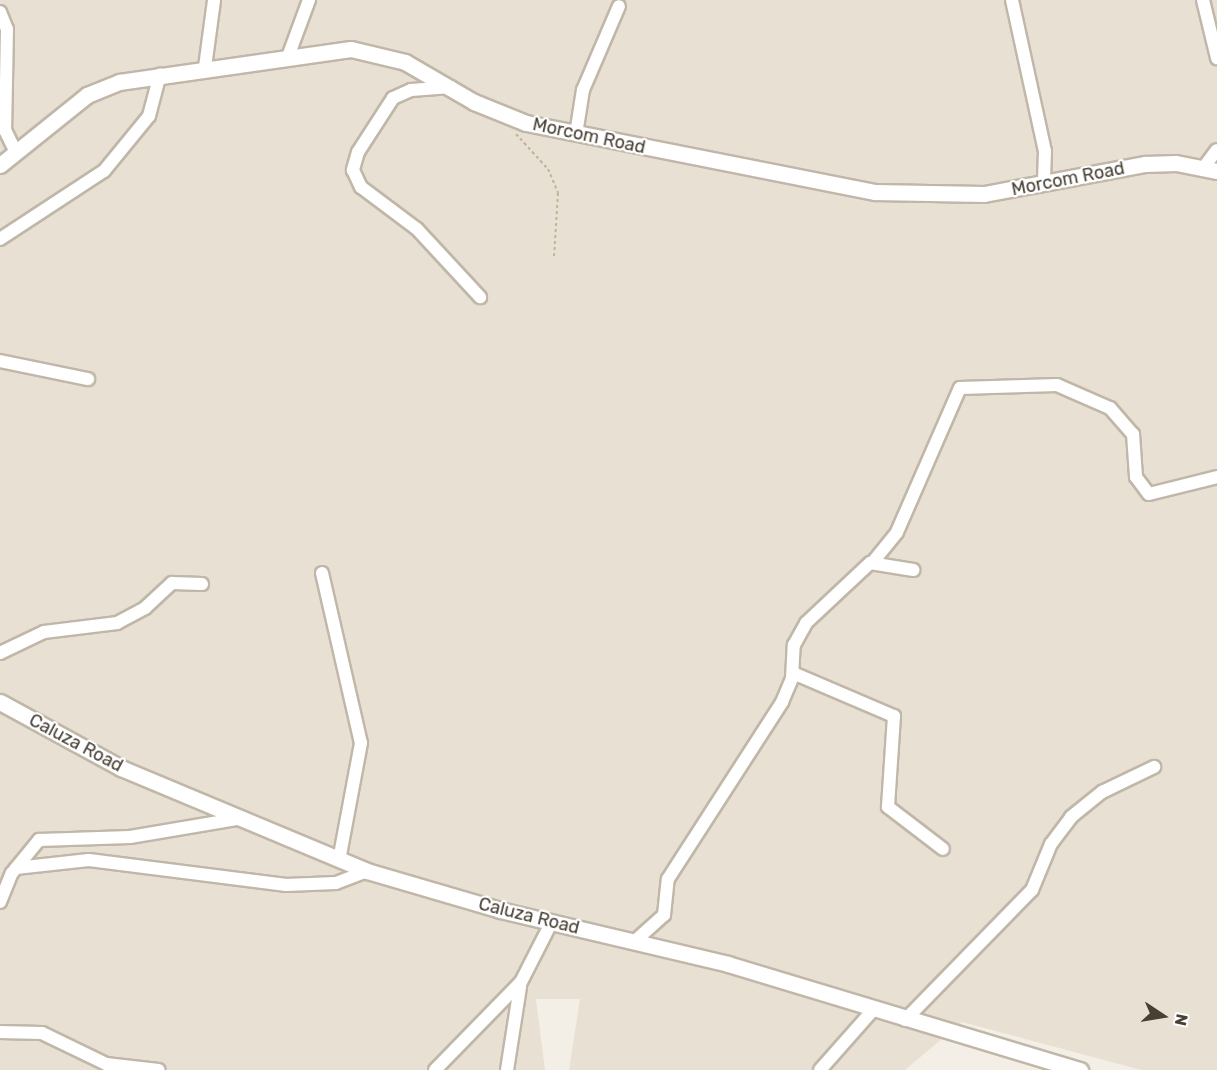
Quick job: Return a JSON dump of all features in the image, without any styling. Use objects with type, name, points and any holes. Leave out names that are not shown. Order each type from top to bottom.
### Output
[{"type":"street","points":[[204,67],[214,0]]},
{"type":"street","points":[[289,54],[309,0]]},
{"type":"street","points":[[1012,0],[1045,151],[1044,183]]},
{"type":"street","points":[[1203,0],[1217,58]]},
{"type":"street","points":[[576,134],[584,90],[618,6]]},
{"type":"street","points":[[0,12],[7,29],[5,130],[15,153]]},
{"type":"street","name":"Morcom Road","points":[[0,165],[87,95],[160,74],[289,54],[371,52],[405,62],[495,112],[576,134],[875,192],[947,197],[1044,183],[1145,164],[1210,169]]},
{"type":"street","points":[[0,239],[104,171],[149,116],[160,74]]},
{"type":"street","points":[[451,87],[411,90],[393,99],[358,152],[353,170],[361,187],[417,229],[480,297]]},
{"type":"street","points":[[1210,169],[1217,150]]},
{"type":"street","points":[[0,362],[88,379]]},
{"type":"street","points":[[634,941],[664,915],[668,879],[774,716],[793,673],[792,653],[806,623],[853,574],[873,562],[897,532],[960,388],[1057,385],[1110,408],[1133,434],[1136,477],[1149,494],[1217,477]]},
{"type":"street","points":[[873,562],[914,570]]},
{"type":"street","points":[[322,573],[361,742],[339,860]]},
{"type":"street","points":[[0,653],[44,632],[117,623],[145,608],[172,583],[202,584]]},
{"type":"street","points":[[793,673],[894,716],[888,807],[943,849]]},
{"type":"street","name":"Caluza Road","points":[[0,702],[121,768],[236,819],[367,871],[551,923],[728,964],[905,1020],[1080,1070]]},
{"type":"street","points":[[905,1020],[1032,890],[1051,844],[1078,810],[1154,767]]},
{"type":"street","points":[[0,902],[16,868],[35,843],[47,838],[130,837],[236,819]]},
{"type":"street","points":[[16,868],[88,860],[286,885],[336,883],[367,871]]},
{"type":"street","points":[[435,1070],[521,982],[551,923]]},
{"type":"street","points":[[507,1070],[521,982]]},
{"type":"street","points":[[820,1070],[873,1010]]},
{"type":"street","points":[[0,1032],[42,1033],[106,1064],[159,1070]]},
{"type":"path","points":[[510,128],[554,180],[560,208],[554,256]]},
{"type":"shaded area","points":[[0,0],[1217,0],[1217,1070],[1141,1070],[962,1022],[905,1070],[569,1070],[580,999],[536,999],[545,1070],[0,1070]]}]
